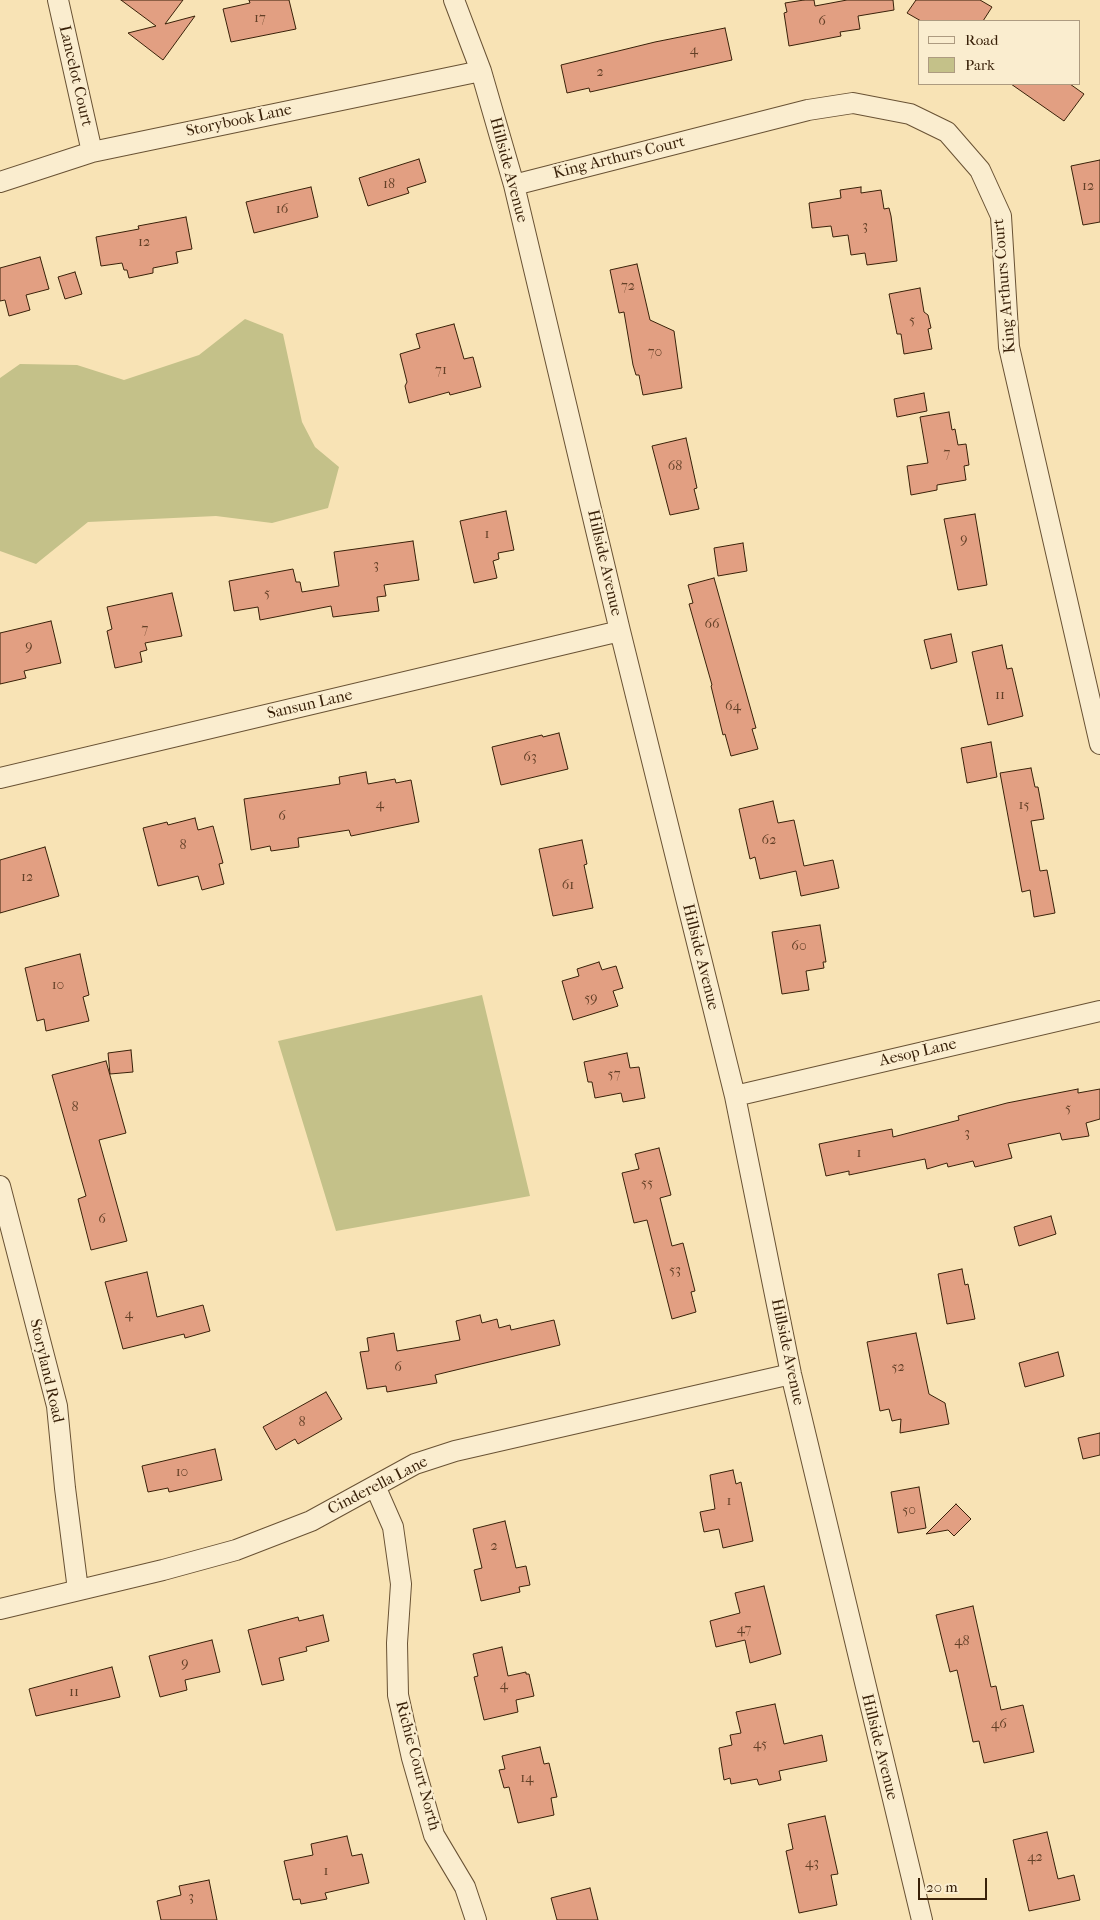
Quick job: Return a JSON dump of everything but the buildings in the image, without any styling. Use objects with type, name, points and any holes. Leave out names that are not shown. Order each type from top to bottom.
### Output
[{"type":"street","name":"Lancelot Court","points":[[58,0],[92,152]]},
{"type":"street","name":"Hillside Avenue","points":[[454,0],[481,71],[514,185],[620,631],[735,1096],[791,1374],[922,1920]]},
{"type":"street","name":"Storybook Lane","points":[[0,182],[92,152],[481,71]]},
{"type":"street","name":"King Arthurs Court","points":[[514,185],[808,110],[853,103],[910,114],[947,132],[980,170],[1001,216],[1009,347],[1100,744]]},
{"type":"street","name":"Sansun Lane","points":[[0,778],[620,631]]},
{"type":"street","name":"Aesop Lane","points":[[735,1096],[1100,1011]]},
{"type":"street","name":"Storyland Road","points":[[0,1186],[57,1406],[64,1488],[78,1590]]},
{"type":"street","name":"Cinderella Lane","points":[[0,1609],[163,1570],[236,1550],[311,1521],[415,1464],[455,1450],[791,1374]]},
{"type":"street","name":"Richie Court North","points":[[375,1486],[392,1527],[401,1584],[397,1643],[398,1695],[412,1758],[434,1836],[465,1887],[476,1920]]},
{"type":"green space","points":[[245,319],[283,334],[302,422],[315,447],[339,467],[328,508],[272,523],[216,516],[88,522],[36,564],[0,551],[0,378],[20,364],[77,365],[124,380],[199,355]]},
{"type":"green space","points":[[482,995],[530,1196],[336,1231],[278,1041]]}]
